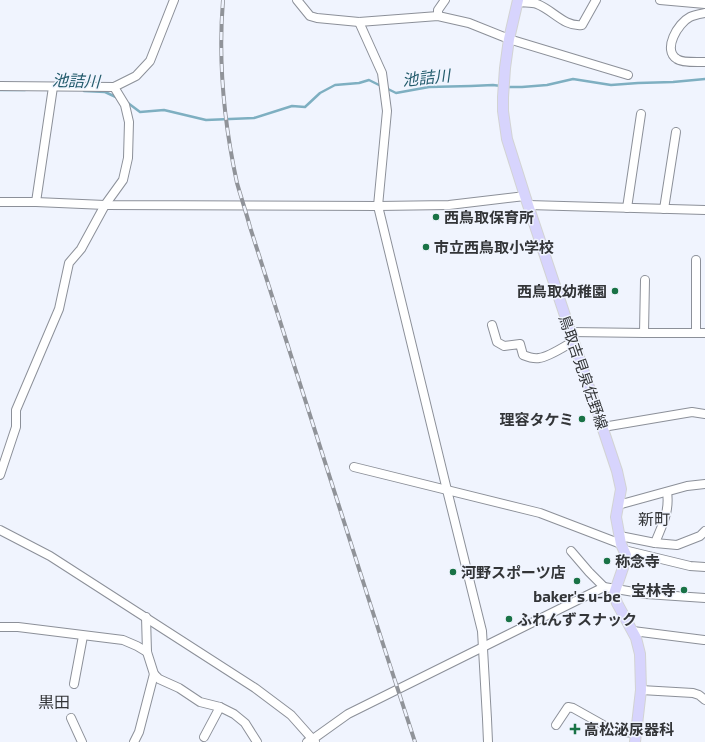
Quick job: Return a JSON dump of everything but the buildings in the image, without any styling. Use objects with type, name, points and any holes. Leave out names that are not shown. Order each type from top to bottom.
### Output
[{"type":"main road","name":"鳥取吉見泉佐野線","points":[[518,1],[509,39],[504,87],[503,111],[507,139],[526,201],[603,427],[621,489],[616,517],[626,555],[616,589]]},
{"type":"main road","points":[[616,589],[614,594],[633,631],[640,654],[641,690],[635,738]]},
{"type":"street","points":[[0,86],[114,87],[136,76],[150,61],[174,0]]},
{"type":"street","points":[[297,0],[310,16],[318,18],[359,22],[438,16],[469,23],[509,39],[628,76]]},
{"type":"street","points":[[438,16],[438,10],[445,0]]},
{"type":"street","points":[[518,1],[537,4],[571,25],[579,26],[582,25],[596,0]]},
{"type":"street","points":[[660,0],[705,4]]},
{"type":"street","points":[[705,13],[690,17],[680,25],[670,43],[672,54],[677,60],[705,62]]},
{"type":"street","points":[[359,22],[382,73],[386,112],[378,206],[482,631],[488,742]]},
{"type":"street","points":[[36,202],[53,87]]},
{"type":"street","points":[[0,474],[16,427],[16,410],[59,309],[69,263],[81,249],[105,205],[123,180],[128,158],[130,122],[125,105],[114,87]]},
{"type":"street","points":[[627,208],[641,114]]},
{"type":"street","points":[[664,209],[676,132]]},
{"type":"street","points":[[0,202],[105,205],[378,206],[448,205],[526,201],[627,208],[705,210]]},
{"type":"street","points":[[696,260],[696,333]]},
{"type":"street","points":[[644,334],[645,280]]},
{"type":"street","points":[[492,325],[497,342],[504,346],[520,344],[523,355],[531,358],[539,358],[551,354],[572,336],[705,332]]},
{"type":"street","points":[[603,427],[692,412],[705,414]]},
{"type":"street","points":[[354,467],[540,513],[690,566],[705,568]]},
{"type":"street","points":[[618,505],[686,486],[705,484]]},
{"type":"street","points":[[655,543],[668,508],[667,492]]},
{"type":"street","points":[[0,530],[50,556],[256,688],[291,714],[312,741],[348,714],[604,587]]},
{"type":"street","points":[[622,543],[677,545],[700,536],[705,531]]},
{"type":"street","points":[[571,551],[604,587],[646,594],[705,598]]},
{"type":"street","points":[[146,618],[147,652],[154,674],[159,679],[179,688],[200,702],[220,707],[234,714],[245,723],[257,742]]},
{"type":"street","points":[[0,627],[18,627],[123,640],[147,652]]},
{"type":"street","points":[[633,631],[704,640]]},
{"type":"street","points":[[74,684],[83,636]]},
{"type":"street","points":[[134,742],[139,732],[154,674]]},
{"type":"street","points":[[641,690],[693,693],[699,695],[705,700]]},
{"type":"street","points":[[204,737],[220,707]]},
{"type":"street","points":[[556,725],[568,707],[573,708],[614,731],[635,738]]},
{"type":"street","points":[[71,718],[82,742]]},
{"type":"waterway","name":"池詰川","points":[[506,87],[547,85],[573,79],[611,85],[705,79]]},
{"type":"waterway","name":"池詰川","points":[[128,103],[140,112],[164,110],[206,120],[254,118],[292,106],[305,107],[320,93],[335,85],[359,83],[369,80],[381,86]]},
{"type":"waterway","name":"池詰川","points":[[386,88],[396,93],[429,87],[501,86]]},
{"type":"waterway","name":"池詰川","points":[[0,90],[25,90]]},
{"type":"waterway","name":"池詰川","points":[[84,91],[105,92],[118,98]]},
{"type":"railway","points":[[223,0],[221,46],[223,92],[232,160],[237,183],[415,742]]},
{"type":"place","name":"西鳥取保育所","points":[[436,217]]},
{"type":"place","name":"市立西鳥取小学校","points":[[426,247]]},
{"type":"place","name":"西鳥取幼稚園","points":[[615,291]]},
{"type":"place","name":"理容タケミ","points":[[582,419]]},
{"type":"place","name":"称念寺","points":[[607,561]]},
{"type":"place","name":"河野スポーツ店","points":[[453,572]]},
{"type":"place","name":"baker's u-be","points":[[577,581]]},
{"type":"place","name":"宝林寺","points":[[684,590]]},
{"type":"place","name":"ふれんずスナック","points":[[509,619]]},
{"type":"place","name":"高松泌尿器科","points":[[575,729]]},
{"type":"district","name":"新町","points":[[654,518]]},
{"type":"district","name":"黒田","points":[[54,701]]}]
